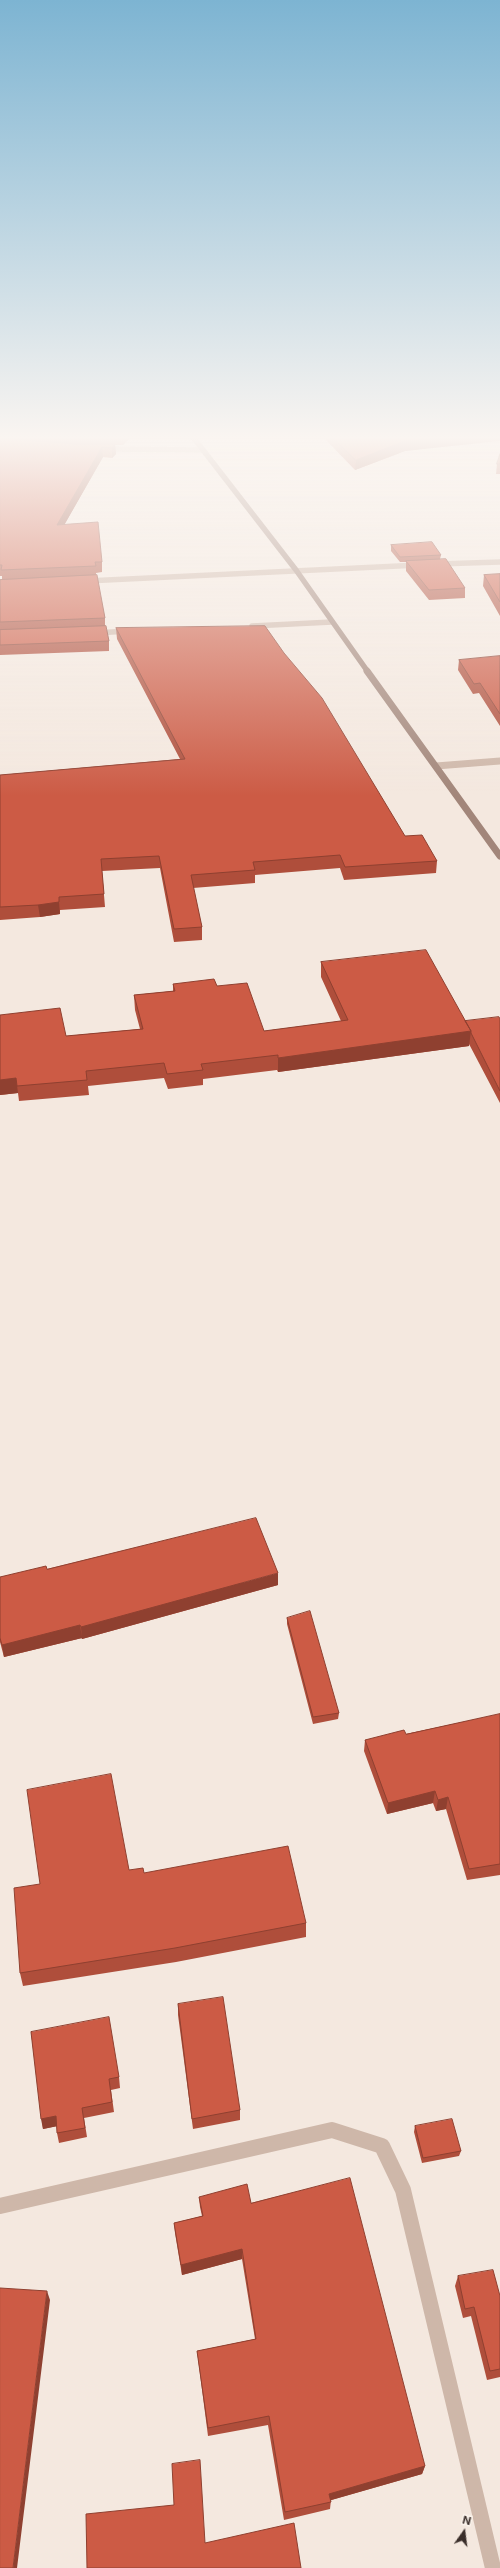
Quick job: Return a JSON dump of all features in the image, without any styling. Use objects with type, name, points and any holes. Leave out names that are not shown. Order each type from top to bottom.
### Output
[{"type":"street","points":[[286,557],[436,766],[472,820],[500,856]]},
{"type":"street","points":[[78,582],[296,570],[500,562]]},
{"type":"street","points":[[247,626],[332,622]]},
{"type":"street","points":[[85,633],[139,631]]},
{"type":"street","points":[[436,766],[500,761]]},
{"type":"street","points":[[0,2206],[332,2130],[382,2146],[403,2190],[493,2568]]},
{"type":"building","points":[[0,557],[101,557],[102,562],[95,562],[96,566],[1,570],[2,565],[0,565]]},
{"type":"building","points":[[446,559],[465,588],[429,590],[406,561]]},
{"type":"building","points":[[500,574],[500,602],[484,575]]},
{"type":"building","points":[[97,575],[105,618],[0,622],[0,580]]},
{"type":"building","points":[[106,626],[109,641],[0,645],[0,630]]},
{"type":"building","points":[[265,626],[284,653],[322,698],[405,836],[422,835],[437,861],[345,867],[340,855],[253,862],[255,870],[191,875],[202,927],[174,929],[159,856],[101,859],[104,894],[59,897],[59,902],[38,905],[0,907],[0,775],[185,759],[116,628]]},
{"type":"building","points":[[500,656],[500,714],[480,683],[474,684],[459,660]]},
{"type":"building","points":[[426,950],[471,1031],[278,1058],[278,1055],[201,1064],[203,1070],[167,1074],[164,1063],[86,1071],[87,1080],[17,1086],[16,1078],[0,1080],[0,1015],[60,1008],[66,1036],[143,1029],[134,995],[175,991],[173,984],[214,979],[217,986],[247,983],[264,1031],[348,1020],[321,962]]},
{"type":"building","points":[[499,1017],[500,1019],[500,1091],[465,1021]]},
{"type":"building","points":[[256,1518],[278,1573],[81,1627],[80,1625],[2,1645],[0,1638],[0,1577],[46,1566],[47,1569]]},
{"type":"building","points":[[310,1611],[339,1713],[313,1717],[287,1618]]},
{"type":"building","points":[[500,1714],[500,1864],[469,1869],[448,1797],[438,1800],[435,1791],[388,1803],[365,1740],[404,1730],[406,1734]]},
{"type":"building","points":[[111,1774],[129,1870],[143,1868],[144,1873],[288,1846],[306,1923],[175,1948],[20,1973],[14,1888],[40,1884],[27,1790]]},
{"type":"building","points":[[223,1997],[240,2110],[192,2119],[178,2004]]},
{"type":"building","points":[[109,2017],[119,2077],[109,2079],[112,2102],[82,2108],[85,2128],[57,2133],[56,2116],[41,2119],[31,2032]]},
{"type":"building","points":[[452,2119],[461,2151],[423,2158],[415,2126]]},
{"type":"building","points":[[350,2178],[425,2466],[329,2494],[331,2502],[285,2512],[269,2416],[208,2428],[197,2351],[256,2339],[242,2249],[181,2265],[174,2223],[203,2216],[199,2197],[247,2184],[251,2203]]},
{"type":"building","points":[[493,2270],[500,2296],[500,2369],[490,2371],[474,2307],[465,2309],[458,2276]]},
{"type":"building","points":[[0,2288],[47,2291],[13,2568],[0,2568]]},
{"type":"building","points":[[200,2460],[205,2543],[294,2523],[301,2568],[87,2568],[86,2514],[174,2505],[172,2464]]}]
